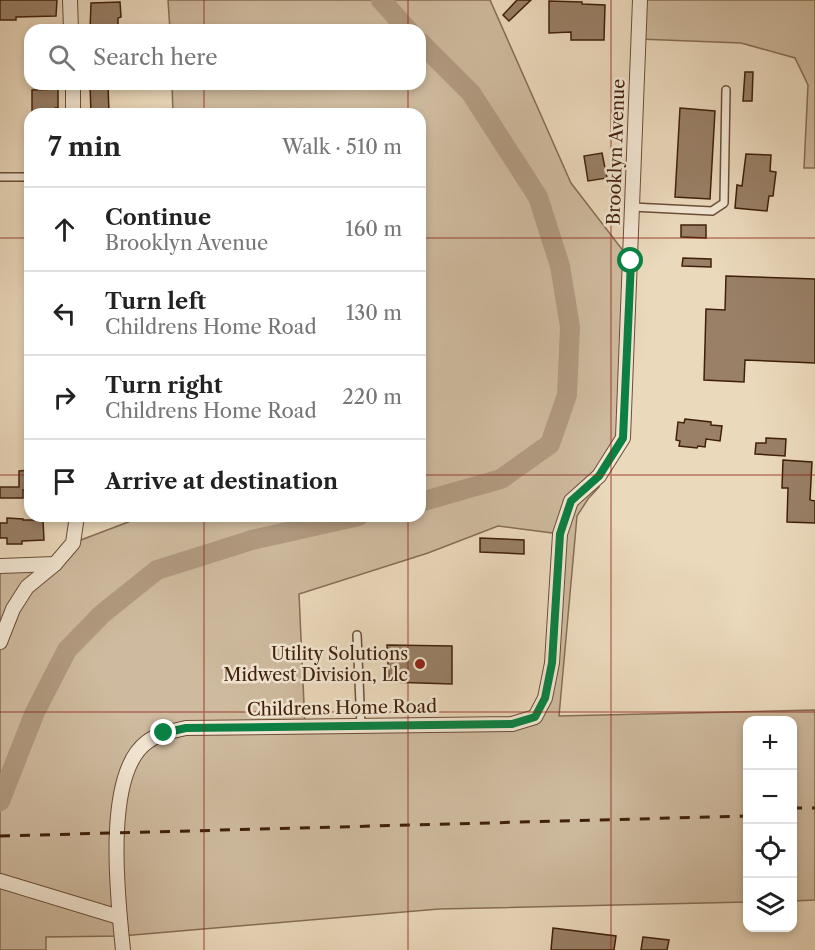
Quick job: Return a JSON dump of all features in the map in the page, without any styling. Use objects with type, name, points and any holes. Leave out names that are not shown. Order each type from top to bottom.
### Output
[{"type":"street","points":[[70,0],[71,24]]},
{"type":"street","name":"Brooklyn Avenue","points":[[571,501],[599,476],[623,438],[640,0]]},
{"type":"street","points":[[73,90],[73,108]]},
{"type":"street","name":"Childrens Home Road","points":[[123,950],[119,917],[117,838],[119,800],[125,775],[134,756],[147,742],[164,733],[186,728],[512,724],[535,717],[545,698],[552,663],[560,534],[571,501]]},
{"type":"street","points":[[0,642],[13,609],[27,587],[56,564],[73,543],[76,522]]},
{"type":"street","points":[[0,566],[56,564]]},
{"type":"street","points":[[0,881],[119,917]]},
{"type":"lane","points":[[632,207],[712,211],[724,203],[726,90]]},
{"type":"lane","points":[[0,177],[24,177]]},
{"type":"lane","points":[[357,635],[361,726]]},
{"type":"shaded area","points":[[168,0],[490,0],[571,183],[631,261],[623,438],[589,485],[599,487],[577,516],[559,716],[815,710],[815,900],[797,901],[797,716],[743,716],[743,902],[439,909],[121,936],[46,937],[46,950],[0,950],[0,566],[55,564],[73,543],[128,522],[426,522],[426,108],[173,108],[172,90],[426,90],[426,24],[170,24]],"holes":[[[498,526],[560,534],[545,698],[535,717],[305,726],[299,594],[428,553]]]},
{"type":"shaded area","points":[[640,0],[815,0],[815,168],[804,168],[808,85],[795,58],[741,43],[639,39]]},
{"type":"building","points":[[0,0],[57,0],[56,16],[16,17],[16,20],[0,20]]},
{"type":"building","points":[[517,0],[531,0],[509,21],[503,15]]},
{"type":"building","points":[[549,1],[605,5],[604,40],[571,40],[571,32],[549,33]]},
{"type":"building","points":[[120,2],[121,17],[118,18],[118,24],[90,24],[91,3]]},
{"type":"building","points":[[745,72],[753,72],[752,101],[743,101]]},
{"type":"building","points":[[32,90],[58,90],[58,108],[32,108]]},
{"type":"building","points":[[90,90],[108,90],[109,108],[91,108]]},
{"type":"building","points":[[680,108],[715,111],[710,199],[675,197]]},
{"type":"building","points":[[602,153],[607,178],[588,181],[584,156]]},
{"type":"building","points":[[746,154],[771,155],[770,171],[776,172],[773,196],[769,196],[767,211],[735,208],[737,185],[742,186]]},
{"type":"building","points":[[681,225],[706,225],[706,238],[681,237]]},
{"type":"building","points":[[683,258],[711,259],[711,267],[682,266]]},
{"type":"building","points":[[726,276],[815,279],[815,363],[745,360],[744,382],[704,380],[706,309],[725,310]]},
{"type":"building","points":[[685,419],[711,422],[711,425],[722,426],[720,441],[706,439],[705,447],[698,446],[697,448],[679,446],[680,441],[676,440],[678,422],[684,423]]},
{"type":"building","points":[[766,438],[786,439],[785,456],[755,454],[756,443],[766,443]]},
{"type":"building","points":[[783,460],[812,462],[810,500],[815,501],[815,523],[787,522],[788,488],[782,488]]},
{"type":"building","points":[[19,471],[24,471],[23,498],[0,498],[0,487],[19,487]]},
{"type":"building","points":[[7,518],[23,519],[24,522],[43,522],[44,540],[7,544],[7,538],[0,538],[0,523],[7,523]]},
{"type":"building","points":[[480,538],[524,540],[524,554],[480,552]]},
{"type":"building","name":"Utility Solutions Midwest Division, Llc","points":[[387,645],[452,646],[452,684],[389,682]]},
{"type":"building","points":[[553,928],[616,936],[614,950],[551,950]]},
{"type":"building","points":[[643,937],[669,940],[667,950],[641,950]]},
{"type":"waterway","points":[[381,0],[403,24]]},
{"type":"waterway","points":[[426,48],[471,93],[538,197],[560,266],[570,327],[567,395],[550,444],[501,479],[426,500]]},
{"type":"waterway","points":[[0,801],[35,712],[67,650],[102,614],[157,570],[252,540],[332,522]]},
{"type":"railway","points":[[797,808],[815,808]]},
{"type":"railway","points":[[0,836],[743,816]]},
{"type":"place","name":"Utility Solutions Midwest Division, Llc","points":[[420,664]]},
{"type":"route","points":[[164,733],[186,728],[512,724],[535,717],[545,698],[552,663],[560,534],[571,501],[599,476],[623,438],[631,261]]}]
